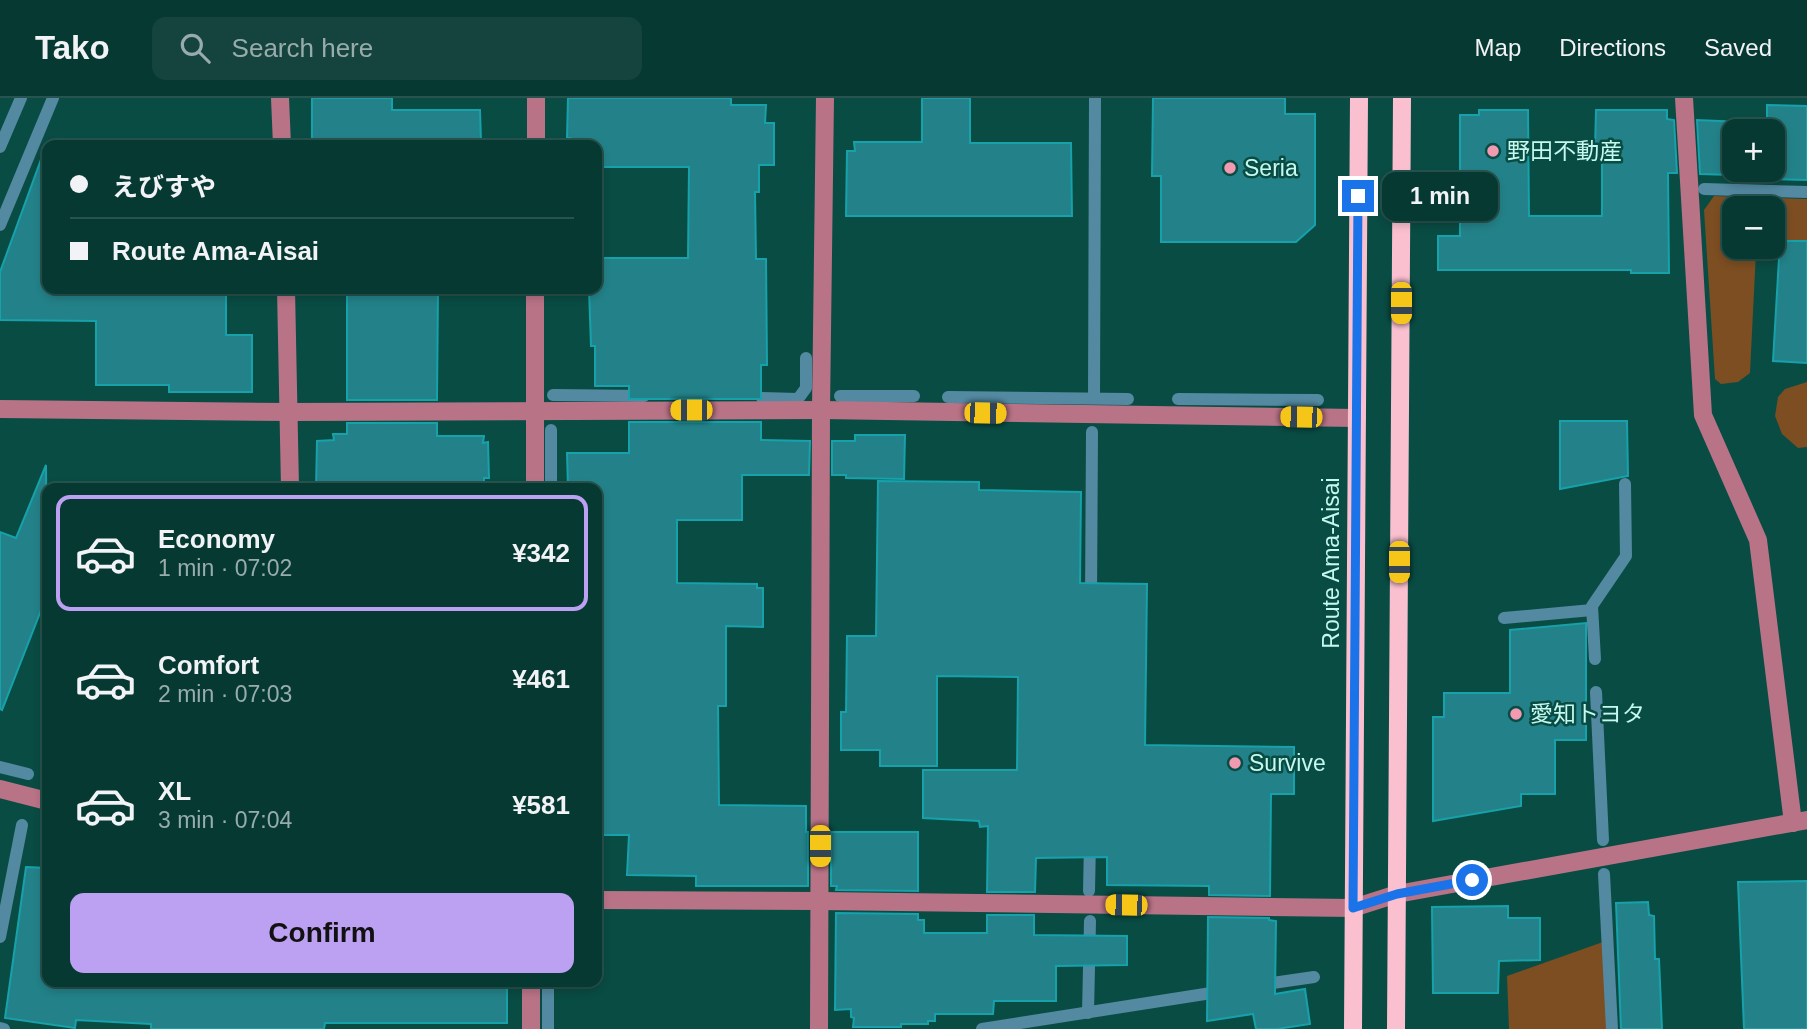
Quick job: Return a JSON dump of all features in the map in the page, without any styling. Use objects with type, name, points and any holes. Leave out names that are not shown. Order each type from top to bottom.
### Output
[{"type":"main road","name":"Route Ama-Aisai","points":[[1353,1029],[1359,98]]},
{"type":"main road","points":[[1396,1029],[1402,98]]},
{"type":"street","points":[[280,98],[282,140]]},
{"type":"street","points":[[536,98],[536,140]]},
{"type":"street","points":[[820,1029],[821,410],[825,98]]},
{"type":"street","points":[[602,901],[1353,908],[1397,894],[1800,822],[1758,540],[1703,415],[1685,98]]},
{"type":"street","points":[[286,294],[290,483]]},
{"type":"street","points":[[535,294],[535,483]]},
{"type":"street","points":[[0,408],[289,412],[821,410],[1357,418]]},
{"type":"street","points":[[0,789],[42,800]]},
{"type":"street","points":[[531,987],[531,1029]]},
{"type":"shaded area","points":[[1714,196],[1722,196],[1722,259],[1756,259],[1750,373],[1738,382],[1721,384],[1715,379],[1704,210]]},
{"type":"shaded area","points":[[1785,198],[1807,199],[1807,240],[1785,242]]},
{"type":"shaded area","points":[[1807,382],[1807,447],[1798,448],[1782,434],[1775,416],[1778,397],[1785,389]]},
{"type":"shaded area","points":[[1603,942],[1607,1029],[1509,1029],[1507,976]]},
{"type":"building","points":[[312,98],[392,98],[392,110],[480,110],[481,140],[312,140]]},
{"type":"building","points":[[568,98],[731,98],[731,105],[766,105],[765,123],[774,123],[774,165],[759,165],[759,192],[755,192],[756,259],[766,259],[767,365],[761,365],[761,399],[629,399],[629,386],[595,386],[595,346],[591,346],[589,294],[602,294],[602,258],[688,258],[689,167],[602,167],[602,140],[567,138]]},
{"type":"building","points":[[922,98],[970,98],[970,143],[1071,143],[1072,216],[846,216],[847,151],[855,151],[854,142],[922,142]]},
{"type":"building","points":[[1153,98],[1285,98],[1285,114],[1315,114],[1315,225],[1296,242],[1161,242],[1161,176],[1152,176]]},
{"type":"building","points":[[1767,105],[1807,106],[1807,180],[1785,179],[1785,119],[1767,119]]},
{"type":"building","points":[[1479,110],[1528,110],[1529,216],[1602,216],[1602,149],[1595,149],[1596,110],[1667,110],[1667,119],[1674,120],[1677,173],[1668,173],[1669,273],[1631,273],[1631,270],[1438,270],[1438,236],[1460,236],[1460,115],[1479,115]]},
{"type":"building","points":[[1697,120],[1722,121],[1722,175],[1700,174]]},
{"type":"building","points":[[42,157],[42,294],[226,294],[226,335],[252,335],[252,392],[169,392],[169,385],[96,385],[96,321],[0,320],[0,272]]},
{"type":"building","points":[[1785,241],[1807,241],[1807,363],[1773,361],[1779,259],[1785,259]]},
{"type":"building","points":[[347,294],[438,294],[437,400],[347,400]]},
{"type":"building","points":[[1560,421],[1627,421],[1628,476],[1560,489]]},
{"type":"building","points":[[629,422],[761,422],[761,440],[810,441],[809,475],[742,475],[742,520],[677,520],[677,583],[757,584],[757,588],[763,588],[763,627],[726,626],[726,706],[718,706],[719,805],[806,806],[808,886],[696,886],[696,876],[627,875],[629,835],[602,835],[602,483],[568,483],[567,453],[629,453]]},
{"type":"building","points":[[347,423],[437,423],[437,436],[484,436],[483,443],[488,442],[489,478],[484,478],[484,483],[316,483],[317,441],[334,440],[333,434],[347,434]]},
{"type":"building","points":[[855,435],[905,435],[904,479],[846,478],[846,475],[832,475],[832,441],[855,441]]},
{"type":"building","points":[[46,465],[46,483],[42,483],[42,608],[2,710],[0,532],[16,538]]},
{"type":"building","points":[[878,481],[979,482],[979,490],[1081,492],[1080,583],[1147,584],[1145,745],[1294,747],[1294,794],[1271,794],[1270,896],[1209,895],[1209,886],[1107,885],[1107,857],[1036,858],[1035,892],[987,892],[988,826],[980,827],[979,821],[923,818],[923,770],[1017,770],[1018,677],[937,676],[937,766],[880,766],[880,750],[841,750],[841,712],[846,712],[847,636],[876,636]]},
{"type":"building","points":[[1586,623],[1586,740],[1555,740],[1555,794],[1521,794],[1521,806],[1433,821],[1433,717],[1444,717],[1444,693],[1510,693],[1510,630]]},
{"type":"building","points":[[831,832],[918,832],[918,891],[836,890],[837,886],[831,886]]},
{"type":"building","points":[[26,867],[42,868],[42,987],[507,987],[507,1023],[325,1023],[324,1029],[151,1029],[151,1024],[76,1020],[75,1028],[5,1018]]},
{"type":"building","points":[[1807,881],[1807,1029],[1744,1029],[1738,882]]},
{"type":"building","points":[[1648,902],[1649,915],[1654,916],[1655,959],[1659,959],[1662,1029],[1621,1029],[1616,903]]},
{"type":"building","points":[[1508,906],[1508,918],[1540,918],[1540,960],[1499,961],[1498,993],[1433,993],[1432,907]]},
{"type":"building","points":[[836,913],[918,914],[918,920],[924,920],[924,933],[987,933],[987,915],[1034,915],[1034,935],[1127,936],[1127,965],[1056,966],[1056,1001],[994,1001],[993,1014],[935,1014],[935,1021],[928,1021],[928,1024],[853,1027],[851,1009],[835,1010]]},
{"type":"building","points":[[1208,917],[1269,918],[1276,921],[1275,994],[1305,989],[1310,1024],[1256,1029],[1253,1014],[1207,1021]]},
{"type":"waterway","points":[[0,147],[21,98]]},
{"type":"waterway","points":[[0,225],[53,98]]},
{"type":"waterway","points":[[1094,398],[1095,98]]},
{"type":"waterway","points":[[1704,189],[1807,192]]},
{"type":"waterway","points":[[762,398],[798,399],[806,388],[806,358]]},
{"type":"waterway","points":[[553,395],[644,396]]},
{"type":"waterway","points":[[840,396],[914,396]]},
{"type":"waterway","points":[[948,397],[1128,399]]},
{"type":"waterway","points":[[1178,399],[1318,400]]},
{"type":"waterway","points":[[551,430],[551,483]]},
{"type":"waterway","points":[[1091,600],[1092,432]]},
{"type":"waterway","points":[[1595,659],[1592,606],[1626,556],[1625,484]]},
{"type":"waterway","points":[[1504,618],[1592,610]]},
{"type":"waterway","points":[[1596,692],[1603,840]]},
{"type":"waterway","points":[[0,767],[28,774]]},
{"type":"waterway","points":[[0,937],[22,825]]},
{"type":"waterway","points":[[1089,891],[1090,842]]},
{"type":"waterway","points":[[1604,874],[1612,1029]]},
{"type":"waterway","points":[[1088,1013],[1090,921]]},
{"type":"waterway","points":[[1259,985],[1314,977]]},
{"type":"waterway","points":[[548,987],[548,1029]]},
{"type":"waterway","points":[[982,1029],[1224,991]]},
{"type":"waterway","points":[[0,1028],[4,1029]]},
{"type":"place","name":"野田不動産","points":[[1493,151]]},
{"type":"place","name":"Seria","points":[[1230,168]]},
{"type":"place","name":"愛知トヨタ","points":[[1516,714]]},
{"type":"place","name":"Survive","points":[[1235,763]]},
{"type":"route","points":[[1358,196],[1353,908],[1397,894],[1472,880]]}]
